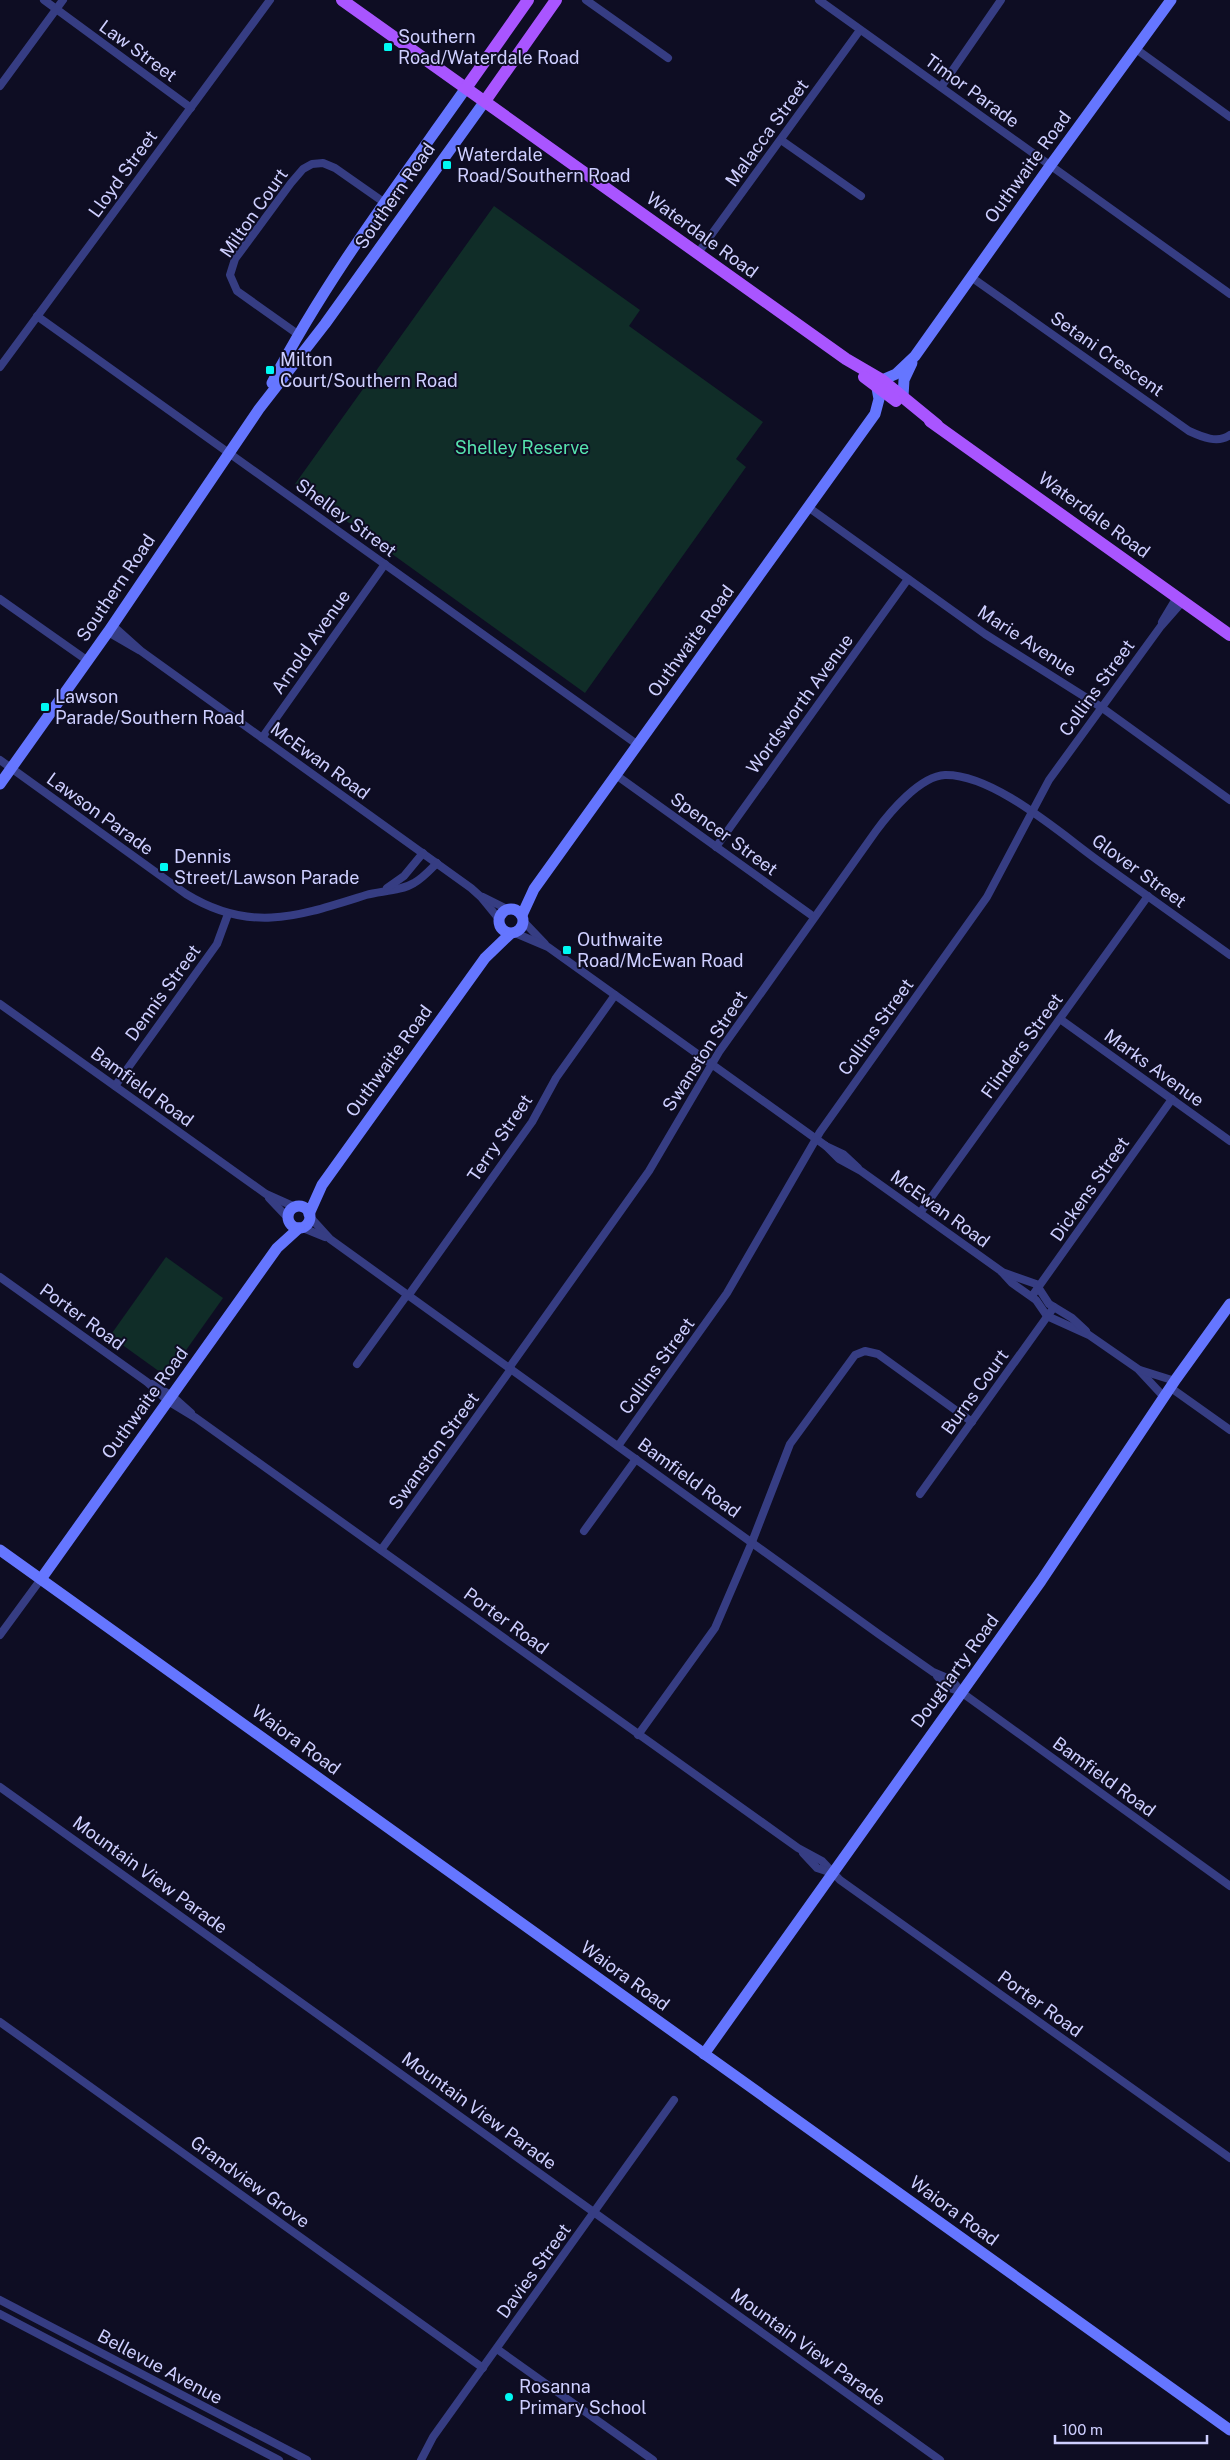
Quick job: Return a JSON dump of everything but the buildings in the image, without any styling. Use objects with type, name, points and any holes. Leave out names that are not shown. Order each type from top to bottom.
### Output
[{"type":"main road","name":"Waterdale Road","points":[[342,0],[1230,635]]},
{"type":"main road","name":"Southern Road","points":[[466,88],[528,0]]},
{"type":"main road","name":"Southern Road","points":[[485,101],[556,0]]},
{"type":"street","name":"Law Street","points":[[44,0],[191,108]]},
{"type":"street","points":[[0,86],[63,0]]},
{"type":"street","name":"Lloyd Street","points":[[0,367],[270,0]]},
{"type":"street","points":[[586,0],[668,58]]},
{"type":"street","name":"Timor Parade","points":[[819,0],[1230,294]]},
{"type":"street","points":[[941,87],[1002,0]]},
{"type":"street","name":"Outhwaite Road","points":[[523,918],[534,889],[875,414],[889,404],[901,399],[904,380],[915,356],[1050,166],[1172,0]]},
{"type":"street","name":"Malacca Street","points":[[698,253],[860,30]]},
{"type":"street","points":[[1136,49],[1230,117]]},
{"type":"street","name":"Southern Road","points":[[259,409],[299,335],[385,203],[466,88]]},
{"type":"street","name":"Southern Road","points":[[0,784],[88,661],[259,409],[325,324],[485,101]]},
{"type":"street","points":[[781,140],[861,196]]},
{"type":"street","name":"Milton Court","points":[[299,335],[237,291],[230,275],[235,259],[291,183],[303,169],[312,164],[323,164],[334,168],[385,203]]},
{"type":"street","name":"Setani Crescent","points":[[971,277],[1189,431],[1206,439],[1225,438],[1230,435]]},
{"type":"street","name":"Shelley Street","points":[[37,316],[638,745]]},
{"type":"street","name":"Outhwaite Road","points":[[880,384],[896,374],[915,356]]},
{"type":"street","points":[[875,414],[880,384]]},
{"type":"street","name":"Marie Avenue","points":[[808,507],[986,634],[1101,707],[1230,800]]},
{"type":"street","name":"Arnold Avenue","points":[[262,738],[385,564]]},
{"type":"street","name":"Wordsworth Avenue","points":[[716,847],[908,579]]},
{"type":"street","points":[[0,599],[88,661]]},
{"type":"street","name":"Collins Street","points":[[618,1446],[724,1298],[816,1139],[980,907],[1049,780],[1180,599]]},
{"type":"street","name":"McEwan Road","points":[[110,629],[481,896],[509,909]]},
{"type":"street","name":"Lawson Parade","points":[[0,760],[186,894],[228,914],[259,918],[289,917],[306,914],[384,890],[414,884],[436,863]]},
{"type":"street","name":"Spencer Street","points":[[616,775],[814,917]]},
{"type":"street","name":"Swanston Street","points":[[381,1550],[649,1172],[711,1064],[814,917],[894,808],[910,793],[934,778],[946,775],[977,782],[1017,802],[1030,812]]},
{"type":"street","name":"Glover Street","points":[[1030,812],[1230,955]]},
{"type":"street","name":"Lawson Parade","points":[[384,890],[404,876],[423,853]]},
{"type":"street","name":"Outhwaite Road","points":[[509,909],[534,889]]},
{"type":"street","name":"McEwan Road","points":[[481,896],[506,928],[548,947],[826,1146],[839,1159],[861,1171],[920,1213],[1032,1296],[1048,1316],[1089,1335],[1230,1430]]},
{"type":"street","name":"Flinders Street","points":[[920,1213],[1148,896]]},
{"type":"street","points":[[509,909],[518,910],[523,918],[521,928],[506,928],[502,913],[509,909]]},
{"type":"street","name":"Dennis Street","points":[[115,1086],[221,938],[228,914]]},
{"type":"street","name":"McEwan Road","points":[[523,918],[548,947]]},
{"type":"street","name":"Outhwaite Road","points":[[309,1215],[322,1185],[506,928]]},
{"type":"street","name":"Terry Street","points":[[357,1364],[532,1122],[556,1078],[615,995]]},
{"type":"street","name":"Bamfield Road","points":[[0,1004],[266,1194],[289,1219]]},
{"type":"street","name":"Marks Avenue","points":[[1060,1019],[1230,1141]]},
{"type":"street","name":"Dickens Street","points":[[1032,1296],[1172,1099]]},
{"type":"street","name":"Outhwaite Road","points":[[297,1207],[322,1185]]},
{"type":"street","name":"Bamfield Road","points":[[266,1194],[297,1207]]},
{"type":"street","points":[[297,1207],[305,1208],[309,1215],[308,1224],[301,1228],[293,1226],[289,1219],[290,1212],[297,1207]]},
{"type":"street","name":"Bamfield Road","points":[[309,1215],[330,1239],[407,1296],[933,1672],[948,1687],[961,1692],[1230,1886]]},
{"type":"street","name":"Outhwaite Road","points":[[41,1579],[277,1248],[289,1219]]},
{"type":"street","name":"Outhwaite Road","points":[[277,1248],[301,1228]]},
{"type":"street","name":"Bamfield Road","points":[[301,1228],[330,1239]]},
{"type":"street","name":"McEwan Road","points":[[1000,1271],[1039,1286],[1046,1300],[1072,1318],[1089,1335]]},
{"type":"street","name":"Porter Road","points":[[0,1277],[798,1848],[817,1868],[832,1873],[1230,2158]]},
{"type":"street","name":"Dougharty Road","points":[[704,2054],[1041,1581],[1170,1388],[1230,1304]]},
{"type":"street","name":"Burns Court","points":[[920,1494],[1054,1307]]},
{"type":"street","points":[[638,1735],[710,1635],[752,1542],[790,1444],[846,1366],[860,1352],[865,1351],[878,1354],[972,1422]]},
{"type":"street","name":"McEwan Road","points":[[1138,1369],[1170,1388]]},
{"type":"street","points":[[584,1531],[636,1458]]},
{"type":"street","name":"Waiora Road","points":[[0,1550],[1230,2430]]},
{"type":"street","points":[[0,1635],[41,1579]]},
{"type":"street","name":"Mountain View Parade","points":[[0,1787],[940,2460]]},
{"type":"street","name":"Grandview Grove","points":[[0,2022],[483,2368]]},
{"type":"street","name":"Davies Street","points":[[421,2460],[433,2437],[674,2100]]},
{"type":"street","name":"Bellevue Avenue","points":[[0,2300],[307,2460]]},
{"type":"street","name":"Bellevue Avenue","points":[[0,2314],[279,2460]]},
{"type":"street","points":[[497,2348],[653,2460]]},
{"type":"green space","name":"Shelley Reserve","points":[[494,206],[640,310],[629,326],[763,422],[736,459],[746,467],[585,693],[295,484]]},
{"type":"green space","points":[[166,1257],[223,1298],[167,1377],[110,1336]]},
{"type":"place","name":"Southern Road/Waterdale Road","points":[[388,47]]},
{"type":"place","name":"Waterdale Road/Southern Road","points":[[447,165]]},
{"type":"place","name":"Milton Court/Southern Road","points":[[270,370]]},
{"type":"place","name":"Lawson Parade/Southern Road","points":[[45,707]]},
{"type":"place","name":"Dennis Street/Lawson Parade","points":[[164,867]]},
{"type":"place","name":"Outhwaite Road/McEwan Road","points":[[567,950]]},
{"type":"place","name":"Rosanna Primary School","points":[[509,2397]]}]
